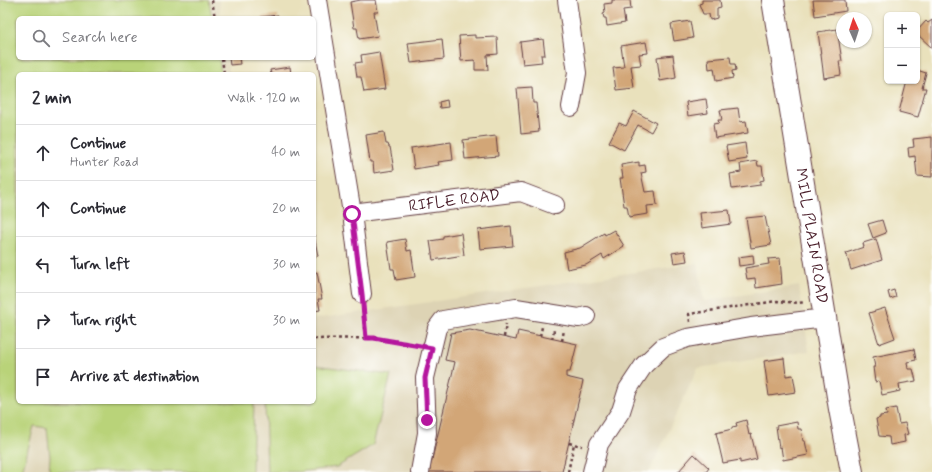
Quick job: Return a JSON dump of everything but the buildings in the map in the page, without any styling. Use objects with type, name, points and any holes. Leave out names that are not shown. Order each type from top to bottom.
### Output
[{"type":"main road","name":"MILL PLAIN ROAD","points":[[774,0],[825,318],[852,472]]},
{"type":"street","points":[[317,0],[352,214],[362,294]]},
{"type":"street","points":[[567,0],[577,73],[571,107]]},
{"type":"street","name":"RIFLE ROAD","points":[[352,214],[520,192],[555,205]]},
{"type":"street","points":[[420,472],[427,433],[425,378],[439,324],[448,318],[516,308],[573,317],[586,316]]},
{"type":"street","points":[[592,472],[599,444],[621,411],[628,389],[644,365],[663,347],[687,338],[751,326],[825,318]]},
{"type":"path","points":[[212,0],[215,16]]},
{"type":"path","points":[[222,60],[224,72]]},
{"type":"path","points":[[362,294],[366,338]]},
{"type":"path","points":[[316,339],[374,338],[432,348]]},
{"type":"path","points":[[569,443],[588,448]]},
{"type":"path","points":[[568,472],[574,444]]},
{"type":"shaded area","points":[[0,0],[219,0],[221,16],[16,16],[16,60],[227,60],[230,72],[16,72],[16,404],[316,404],[316,319],[698,263],[704,301],[799,286],[809,351],[698,368],[649,472],[0,472]]},
{"type":"green space","points":[[0,0],[209,0],[212,16],[16,16],[16,60],[219,60],[221,72],[16,72],[16,404],[254,404],[252,472],[49,472],[50,457],[47,428],[34,426],[22,472],[0,472]]},
{"type":"green space","points":[[316,365],[391,375],[373,445],[337,467],[299,472],[267,472],[265,404],[316,404]]},
{"type":"route","points":[[352,214],[366,338],[432,348],[425,378],[424,390],[427,420]]}]
